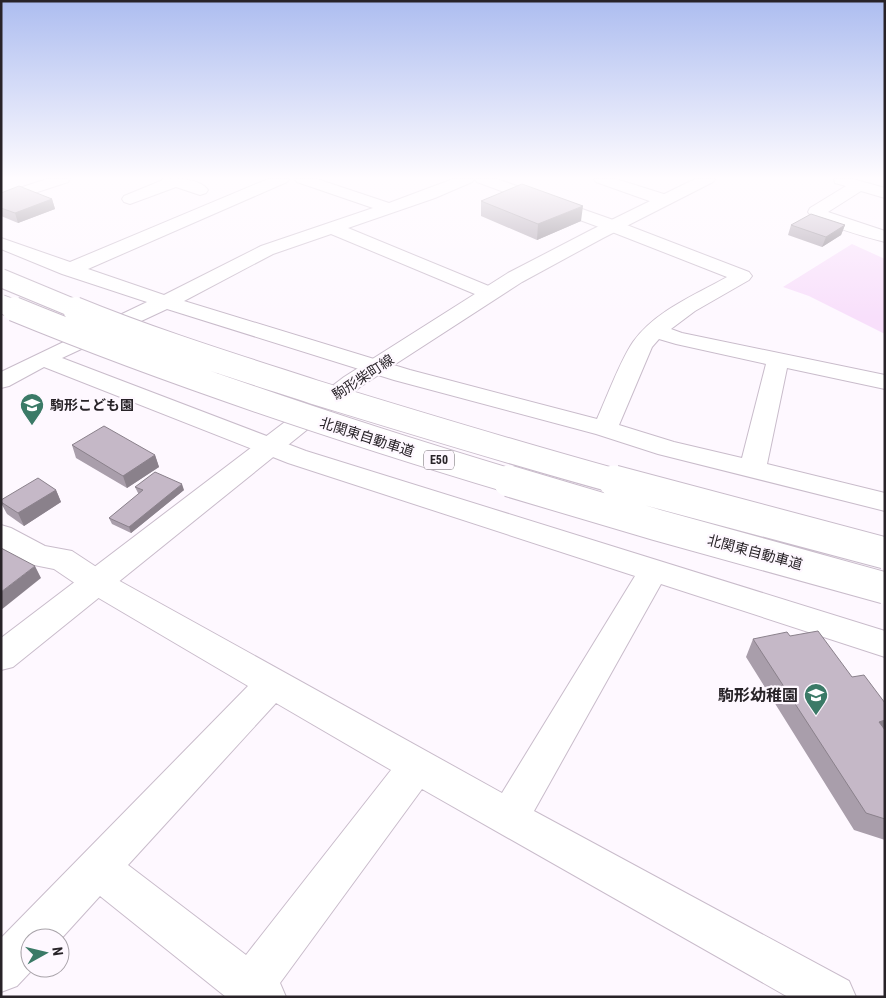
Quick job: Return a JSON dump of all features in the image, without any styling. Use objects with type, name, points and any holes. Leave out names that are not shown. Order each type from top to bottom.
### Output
[{"type":"main road","points":[[69,270],[172,226]]},
{"type":"main road","points":[[1,381],[139,313],[166,302],[268,250],[339,226]]},
{"type":"main road","points":[[605,429],[642,344],[654,330],[742,276],[612,226]]},
{"type":"main road","name":"駒形柴町線","points":[[1,657],[352,382],[379,367],[488,293],[612,226]]},
{"type":"main road","points":[[850,226],[885,237]]},
{"type":"main road","points":[[332,228],[488,293]]},
{"type":"main road","points":[[1,243],[69,270],[166,302],[402,375],[605,429],[667,448],[885,502]]},
{"type":"main road","name":"北関東自動車道","points":[[1,278],[139,333],[439,431],[665,495],[885,553]]},
{"type":"main road","name":"北関東自動車道","points":[[1,304],[114,350],[254,400],[410,450],[657,525],[885,588]]},
{"type":"main road","points":[[654,330],[676,338],[885,382]]},
{"type":"main road","points":[[43,359],[269,446],[652,571],[885,644]]},
{"type":"main road","points":[[753,469],[778,360]]},
{"type":"main road","points":[[1,535],[39,556],[61,559],[96,582],[417,766],[833,997]]},
{"type":"main road","points":[[509,818],[652,571]]},
{"type":"main road","points":[[41,928],[273,683]]},
{"type":"main road","points":[[98,868],[256,991],[417,766]]},
{"type":"main road","points":[[1,970],[20,950]]},
{"type":"shaded area","points":[[852,244],[885,259],[885,334],[809,296],[783,287]]},
{"type":"building","points":[[793,226],[844,226],[826,237]]},
{"type":"building","points":[[104,426],[155,455],[123,476],[72,445]]},
{"type":"building","points":[[155,472],[182,484],[129,527],[109,518],[143,490],[135,487]]},
{"type":"building","points":[[38,478],[56,490],[18,513],[1,502],[1,500]]},
{"type":"building","points":[[1,548],[35,566],[1,592]]},
{"type":"building","points":[[818,631],[852,677],[864,675],[885,703],[885,720],[879,722],[885,730],[885,819],[866,813],[753,639],[787,632],[790,636]]},
{"type":"place","name":"駒形こども園","points":[[32,426]]},
{"type":"place","name":"駒形幼稚園","points":[[816,716]]}]
